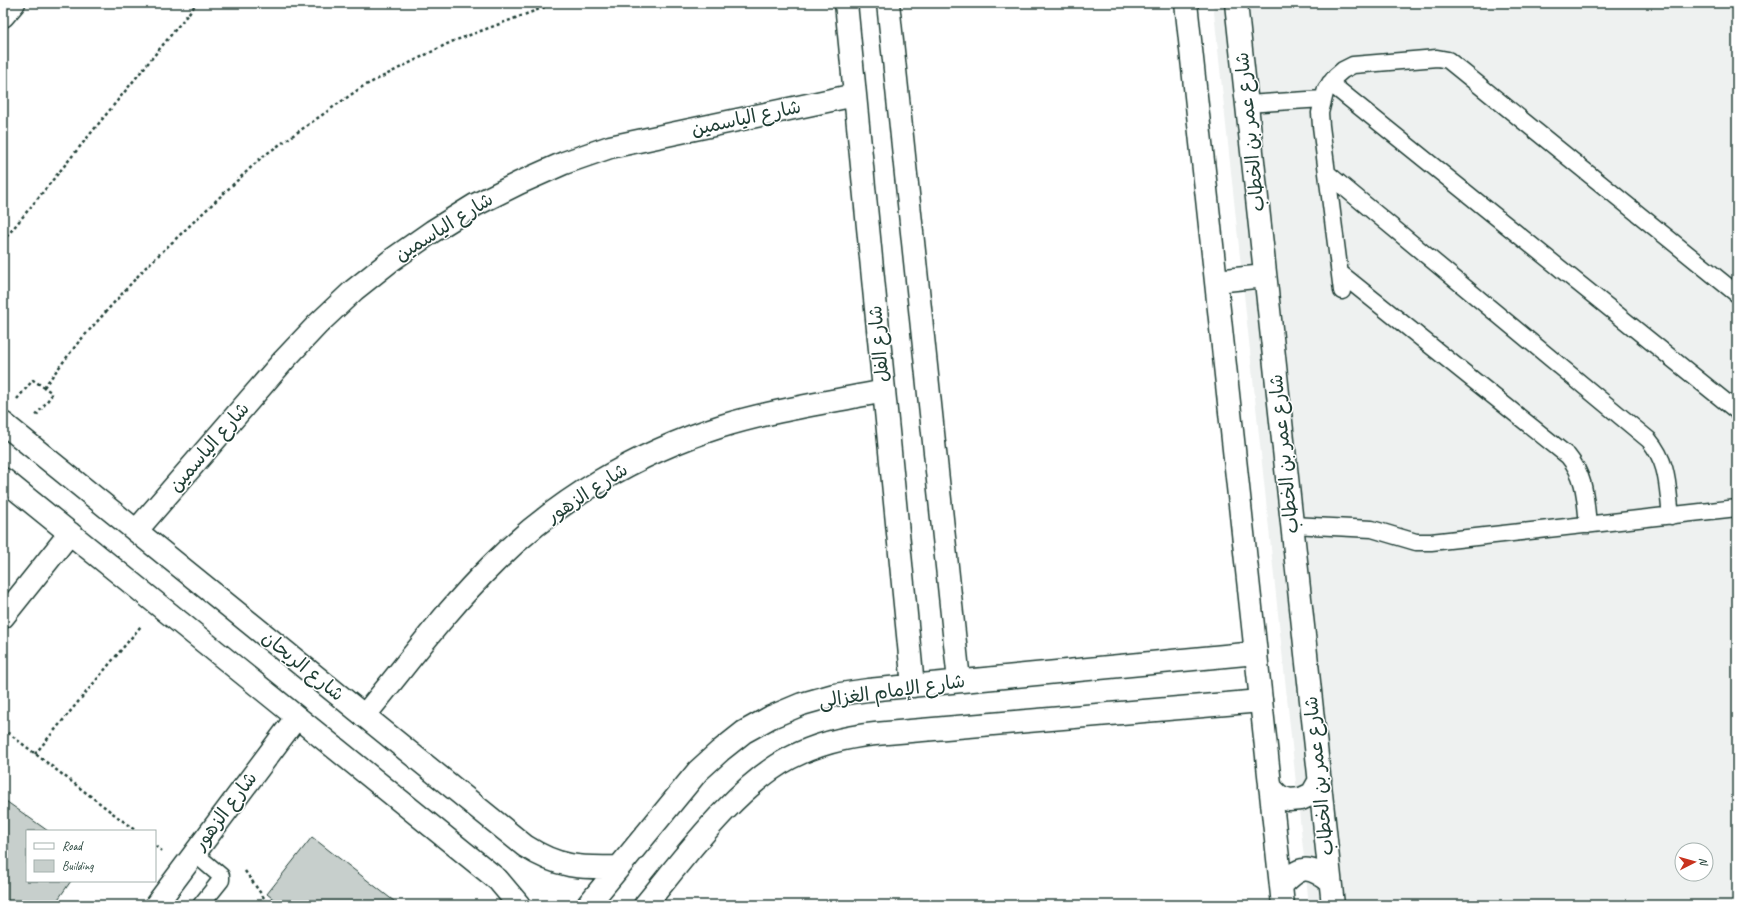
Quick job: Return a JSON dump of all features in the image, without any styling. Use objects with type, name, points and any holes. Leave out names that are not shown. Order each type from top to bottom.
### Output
[{"type":"street","points":[[3,16],[14,3]]},
{"type":"street","name":"شارع الفل","points":[[846,3],[913,686]]},
{"type":"street","points":[[888,3],[959,681]]},
{"type":"street","points":[[1186,3],[1282,896]]},
{"type":"street","name":"شارع عمر بن الخطاب","points":[[1236,3],[1333,905]]},
{"type":"street","name":"شارع الياسمين","points":[[136,531],[284,360],[318,324],[376,273],[433,231],[475,205],[564,163],[610,147],[855,95]]},
{"type":"street","points":[[1216,281],[1265,276]]},
{"type":"street","name":"شارع الزهور","points":[[364,716],[464,595],[494,562],[562,505],[600,481],[639,459],[680,441],[722,426],[765,415],[884,391]]},
{"type":"street","name":"شارع الريحان","points":[[3,423],[525,846],[541,856],[559,863],[577,867],[620,867]]},
{"type":"street","points":[[3,479],[296,718],[498,880],[519,905]]},
{"type":"street","points":[[3,617],[70,533]]},
{"type":"street","name":"شارع الإمام الغزالى","points":[[588,905],[698,771],[744,732],[777,714],[802,704],[834,695],[913,686],[1256,653]]},
{"type":"street","name":"شارع الإمام الغزالى","points":[[645,905],[711,827],[751,786],[769,771],[790,758],[832,741],[875,734],[1261,701]]},
{"type":"street","name":"شارع الزهور","points":[[156,905],[296,718]]},
{"type":"street","points":[[1270,787],[1279,796],[1289,800],[1301,799],[1312,794],[1320,780]]},
{"type":"street","points":[[1282,896],[1291,875],[1302,870],[1315,870],[1330,881]]},
{"type":"lane","points":[[1342,291],[1320,113],[1323,99],[1330,83],[1336,76],[1343,70],[1353,65],[1437,58],[1448,60],[1737,294]]},
{"type":"lane","points":[[1330,83],[1737,411]]},
{"type":"lane","points":[[1247,104],[1323,99]]},
{"type":"lane","points":[[1327,173],[1649,440],[1663,461],[1671,516]]},
{"type":"lane","points":[[1340,273],[1568,456],[1582,477],[1588,525]]},
{"type":"lane","points":[[1292,525],[1372,529],[1416,542],[1431,542],[1737,508]]},
{"type":"lane","points":[[194,853],[221,876],[220,880],[201,905]]},
{"type":"path","points":[[3,241],[196,3]]},
{"type":"path","points":[[44,387],[77,344],[145,268],[262,157],[362,87],[451,42],[556,3]]},
{"type":"path","points":[[17,400],[33,380],[51,392],[51,396],[20,437]]},
{"type":"path","points":[[35,754],[158,605]]},
{"type":"path","points":[[3,729],[135,830]]},
{"type":"shaded area","points":[[1213,3],[1737,3],[1737,905],[1309,905]]},
{"type":"building","points":[[3,799],[47,830],[26,830],[26,882],[70,882],[54,905],[3,905]]},
{"type":"building","points":[[312,837],[399,905],[281,905],[267,894]]}]
